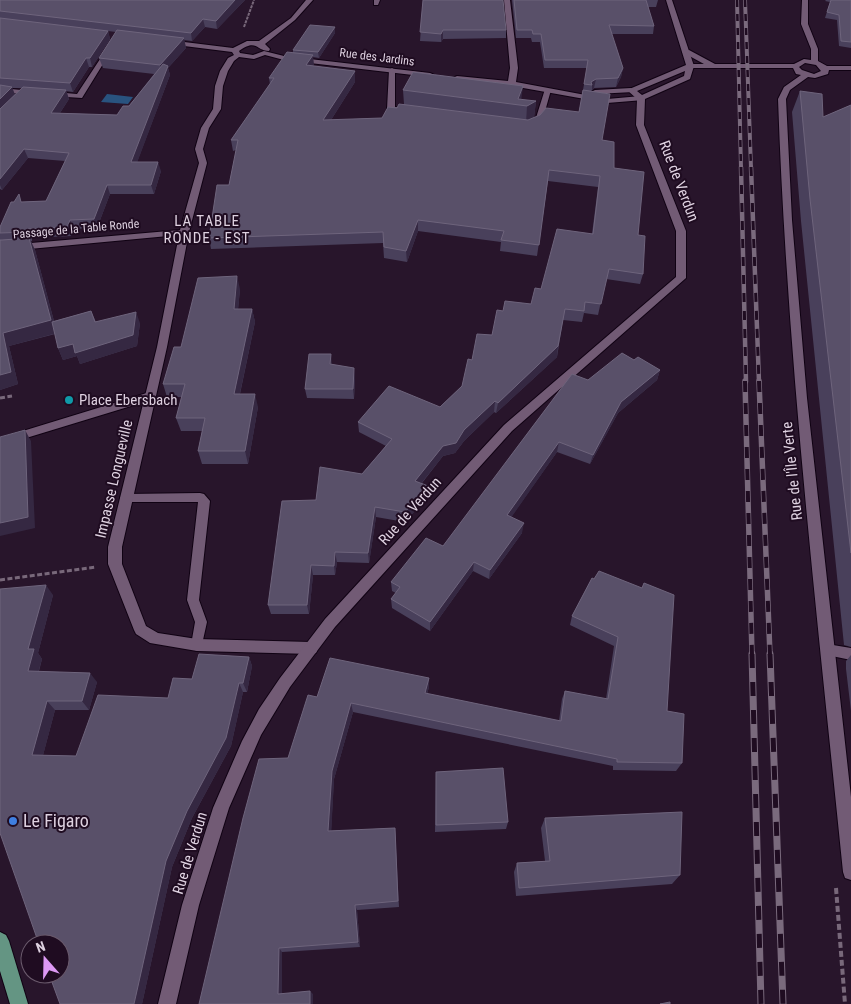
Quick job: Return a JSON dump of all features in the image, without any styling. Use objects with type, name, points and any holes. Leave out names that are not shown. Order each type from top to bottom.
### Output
[{"type":"main road","points":[[0,941],[19,1004]]},
{"type":"street","points":[[260,44],[292,19],[310,0]]},
{"type":"street","points":[[506,0],[514,68],[512,84]]},
{"type":"street","points":[[669,0],[690,66],[687,77]]},
{"type":"street","points":[[805,0],[803,16],[807,34],[816,50],[814,62]]},
{"type":"street","points":[[164,42],[237,53]]},
{"type":"street","points":[[242,44],[260,44],[266,48],[264,53]]},
{"type":"street","name":"Impasse Longueville","points":[[242,44],[224,71],[219,86],[217,109],[205,128],[199,149],[203,163],[184,232],[162,347],[115,547],[115,564],[141,630],[155,639],[197,645],[311,648]]},
{"type":"street","points":[[686,52],[714,66]]},
{"type":"street","name":"Rue des Jardins","points":[[237,53],[248,58],[264,53],[284,58],[441,76]]},
{"type":"street","points":[[548,90],[636,94],[690,66],[795,66],[804,61],[814,62],[825,68],[851,68]]},
{"type":"street","points":[[451,77],[512,84],[607,101],[636,94],[714,66]]},
{"type":"street","points":[[795,66],[796,70],[805,75]]},
{"type":"street","name":"Rue de l'Île Verte","points":[[825,68],[825,72],[820,75],[805,75],[787,88],[782,99],[787,220],[801,398],[851,872]]},
{"type":"street","name":"Rue de Verdun","points":[[167,1004],[199,878],[224,797],[248,744],[311,648],[330,623],[508,428],[681,278],[681,231],[640,125],[636,94]]},
{"type":"street","name":"Passage de la Table Ronde","points":[[0,247],[8,248],[184,232]]},
{"type":"lane","points":[[0,90],[79,96],[113,43]]},
{"type":"lane","points":[[392,70],[391,109],[410,111]]},
{"type":"lane","points":[[526,127],[534,126],[538,122],[548,90]]},
{"type":"lane","points":[[18,99],[24,92]]},
{"type":"lane","points":[[0,442],[150,396]]},
{"type":"lane","points":[[126,498],[200,497],[204,502],[192,600],[201,622],[197,645]]},
{"type":"lane","points":[[827,650],[851,654]]},
{"type":"path","points":[[242,44],[240,38],[254,0]]},
{"type":"path","points":[[0,398],[12,396]]},
{"type":"path","points":[[0,580],[115,564]]},
{"type":"water","points":[[107,94],[133,97],[128,104],[101,102]]},
{"type":"building","points":[[0,0],[235,0],[216,21],[203,19],[191,33],[0,11]]},
{"type":"building","points":[[423,0],[503,0],[506,30],[443,30],[441,34],[420,32]]},
{"type":"building","points":[[514,0],[646,0],[654,26],[609,25],[623,68],[618,78],[596,79],[591,82],[592,85],[584,84],[588,60],[545,60],[541,34],[533,34],[532,30],[517,30]]},
{"type":"building","points":[[831,0],[851,0],[851,42],[841,41],[839,15],[827,12]]},
{"type":"building","points":[[0,18],[108,31],[90,58],[86,58],[70,83],[0,78]]},
{"type":"building","points":[[310,25],[335,27],[318,52],[293,50]]},
{"type":"building","points":[[117,30],[184,38],[160,65],[99,58]]},
{"type":"building","points":[[287,52],[313,55],[306,65],[355,71],[323,120],[382,118],[388,107],[397,108],[399,104],[528,120],[540,115],[546,108],[579,112],[583,90],[610,94],[602,140],[614,142],[614,168],[644,172],[638,235],[645,236],[643,274],[609,269],[601,304],[585,302],[584,311],[565,309],[558,346],[498,403],[495,401],[464,430],[456,443],[443,446],[415,481],[428,486],[405,512],[375,507],[368,553],[335,552],[334,566],[311,565],[307,605],[268,605],[282,501],[316,500],[320,467],[362,474],[392,439],[358,422],[389,386],[440,407],[462,386],[468,359],[472,360],[477,334],[492,335],[497,310],[503,311],[505,301],[531,304],[535,288],[541,289],[557,229],[593,234],[600,176],[549,170],[539,245],[501,240],[504,231],[418,220],[406,251],[384,247],[383,232],[209,238],[217,185],[229,185],[238,140],[231,140],[274,78],[269,78]]},
{"type":"building","points":[[163,64],[168,66],[131,162],[158,162],[151,185],[107,185],[94,219],[70,220],[67,227],[28,229],[28,232],[0,233],[0,227],[11,202],[14,202],[19,194],[21,202],[46,201],[69,153],[24,149],[0,179],[0,109],[23,87],[66,90],[51,113],[117,115],[123,106],[129,106]]},
{"type":"building","points":[[413,72],[523,86],[518,99],[536,101],[527,106],[403,90]]},
{"type":"building","points":[[0,85],[12,87],[0,99]]},
{"type":"building","points":[[800,91],[822,94],[823,117],[851,105],[851,553],[810,199]]},
{"type":"building","points":[[29,238],[51,320],[3,333],[11,372],[0,375],[0,240]]},
{"type":"building","points":[[237,276],[234,309],[252,309],[234,394],[255,394],[245,451],[198,451],[205,418],[176,418],[185,384],[163,384],[174,347],[181,347],[198,278]]},
{"type":"building","points":[[91,311],[95,322],[136,312],[133,335],[75,353],[73,344],[58,348],[52,322]]},
{"type":"building","points":[[622,353],[634,360],[638,357],[660,370],[621,402],[593,455],[559,442],[507,515],[524,523],[490,570],[474,562],[430,622],[391,599],[400,587],[391,582],[426,538],[443,546],[572,374],[588,380]]},
{"type":"building","points":[[309,354],[331,354],[330,364],[354,368],[353,389],[305,389]]},
{"type":"building","points":[[25,430],[28,517],[0,523],[0,437]]},
{"type":"building","points":[[599,571],[642,588],[644,583],[674,595],[667,711],[684,714],[682,763],[617,762],[617,759],[351,703],[332,771],[328,831],[395,828],[398,901],[355,905],[358,942],[279,948],[278,994],[310,991],[310,1004],[199,1004],[243,818],[259,759],[288,758],[308,695],[317,697],[330,658],[429,678],[425,693],[561,721],[565,691],[608,699],[618,637],[572,616],[592,578],[594,579]]},
{"type":"building","points":[[46,585],[28,649],[34,649],[28,671],[90,673],[82,701],[47,701],[32,755],[76,756],[98,695],[168,698],[173,678],[192,679],[199,654],[249,657],[243,683],[239,683],[226,738],[187,811],[166,861],[134,1004],[60,1004],[53,984],[70,984],[70,934],[35,934],[0,833],[0,589]]},
{"type":"building","points":[[503,768],[508,822],[436,825],[436,772]]},
{"type":"building","points":[[682,812],[680,875],[519,888],[517,863],[550,861],[545,818]]},
{"type":"railway","points":[[737,0],[741,168]]},
{"type":"railway","points":[[745,0],[751,168]]},
{"type":"railway","points":[[741,167],[746,382]]},
{"type":"railway","points":[[751,167],[759,382]]},
{"type":"railway","points":[[745,381],[752,655]]},
{"type":"railway","points":[[759,381],[770,655]]},
{"type":"railway","points":[[752,654],[761,1004]]},
{"type":"railway","points":[[770,654],[783,1004]]},
{"type":"place","name":"Place Ebersbach","points":[[69,400]]},
{"type":"place","name":"Le Figaro","points":[[13,821]]},
{"type":"district","name":"LA TABLE RONDE - EST","points":[[207,230]]}]
